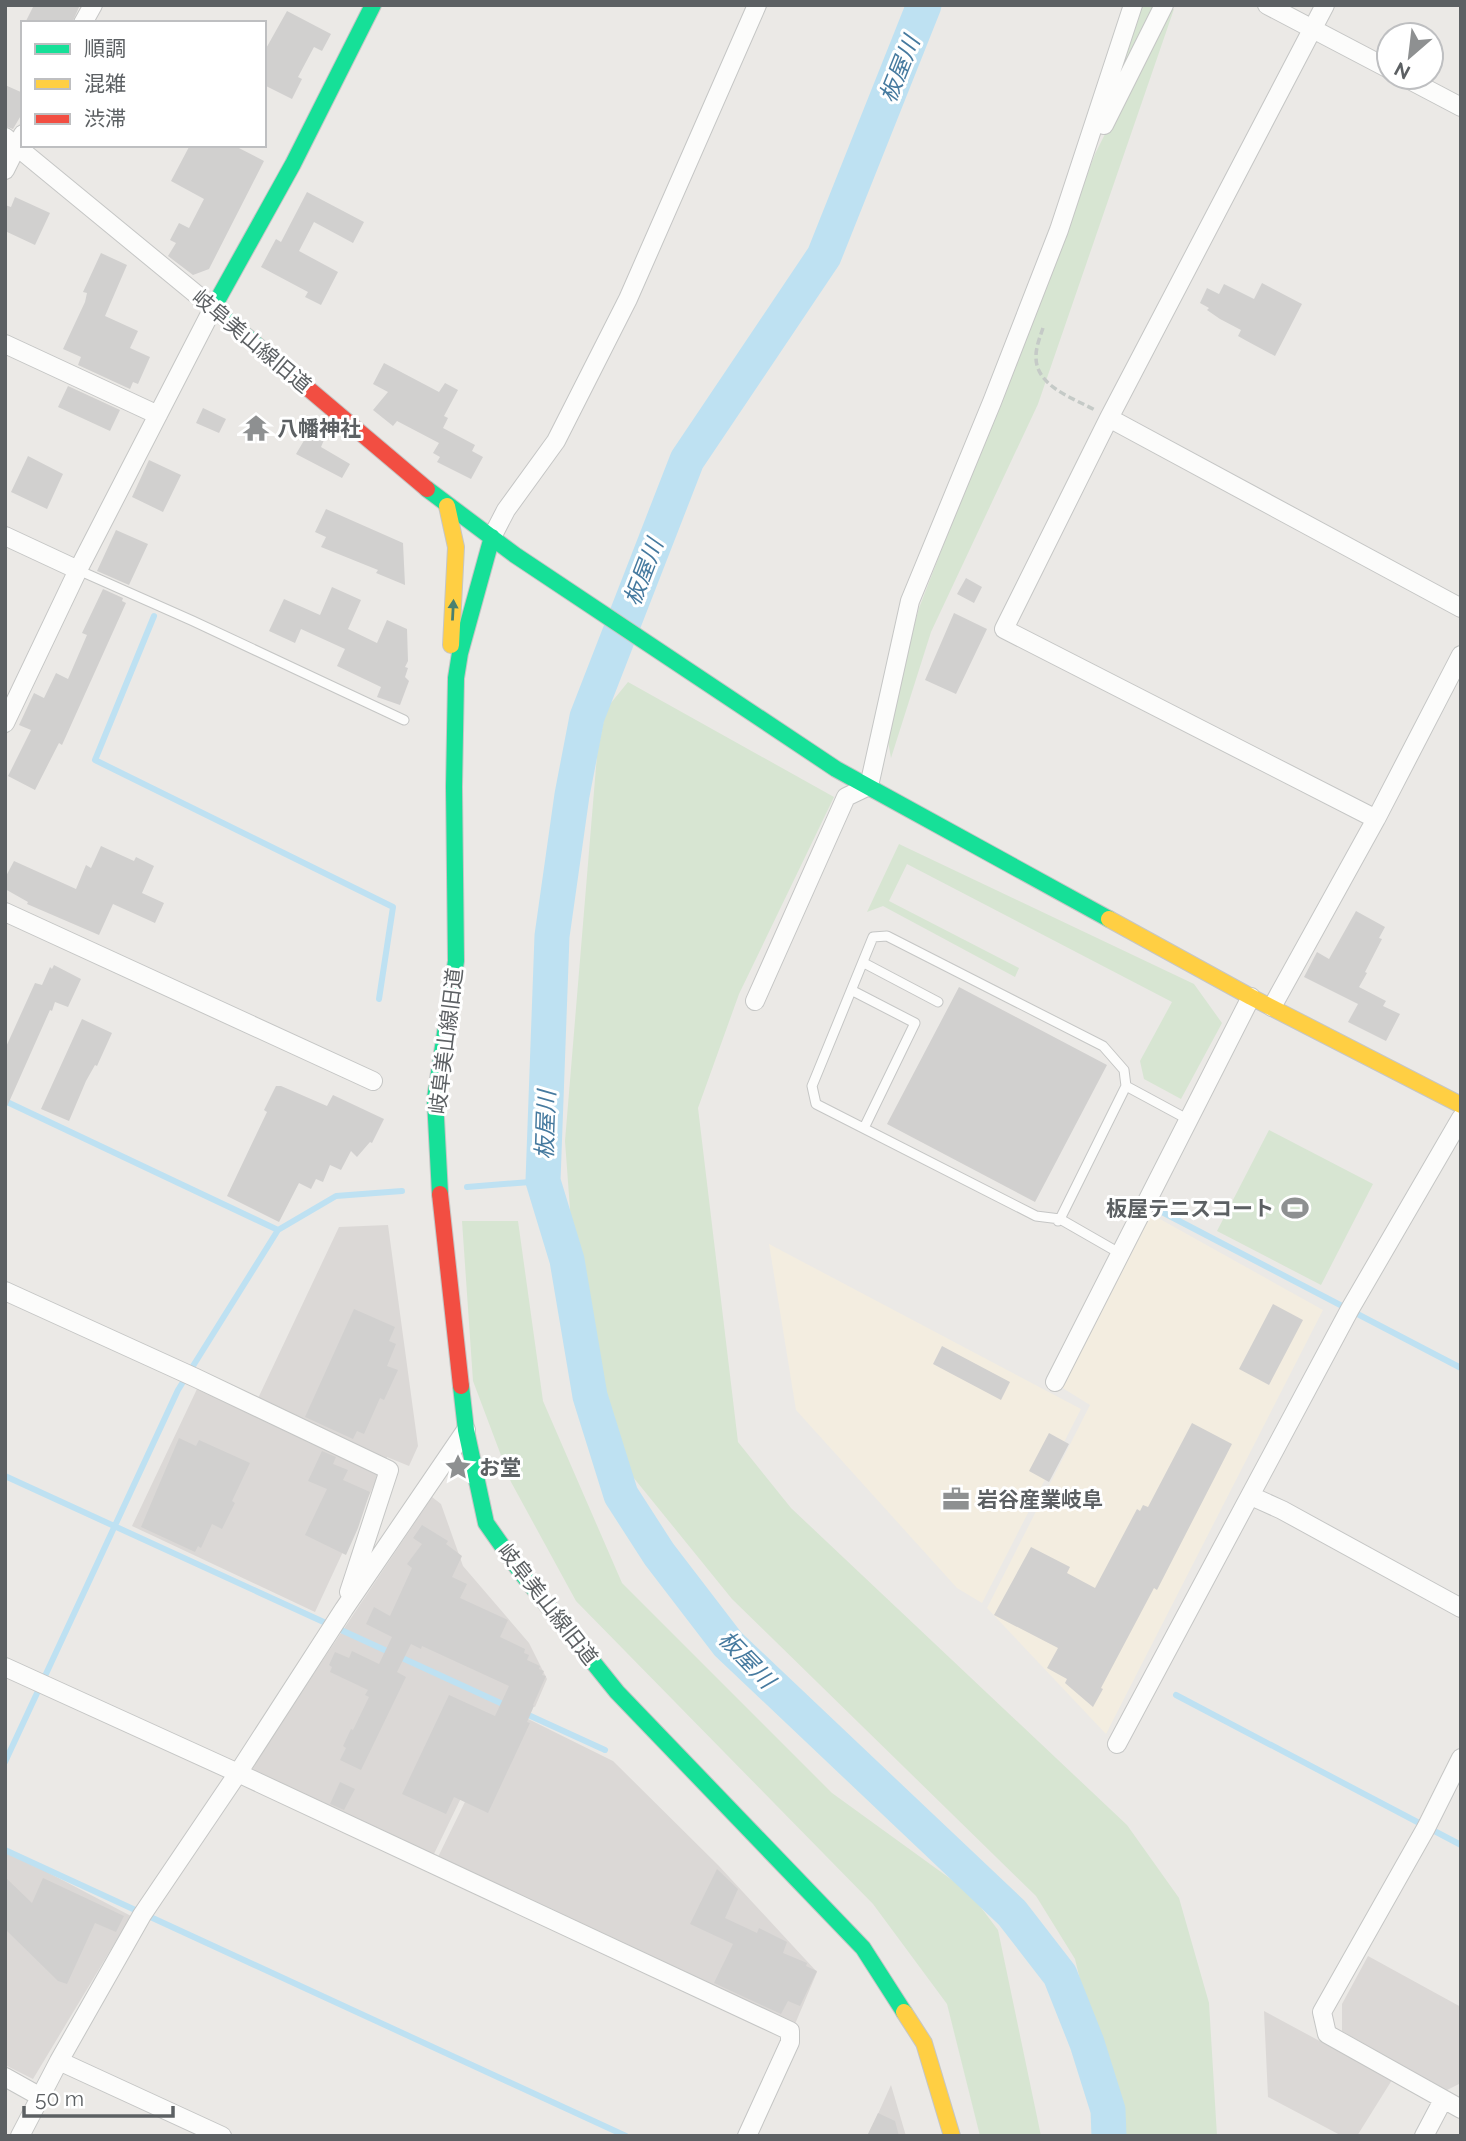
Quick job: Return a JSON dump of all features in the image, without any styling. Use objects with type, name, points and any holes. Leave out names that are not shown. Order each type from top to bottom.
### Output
[{"type":"street","points":[[84,21],[93,5]]},
{"type":"street","points":[[5,723],[78,570],[213,308],[293,164],[373,5]]},
{"type":"street","points":[[757,5],[628,299],[556,440],[506,510],[492,537],[836,769],[1251,997],[1461,1105]]},
{"type":"street","points":[[869,786],[910,601],[1059,230],[1133,5]]},
{"type":"street","points":[[1092,132],[1103,126],[1164,5]]},
{"type":"street","points":[[1267,5],[1375,62]]},
{"type":"street","points":[[1325,5],[1109,418],[1004,629],[1376,819]]},
{"type":"street","points":[[1431,91],[1461,107]]},
{"type":"street","points":[[5,170],[15,139]]},
{"type":"street","name":"岐阜美山線旧道","points":[[24,147],[447,506],[492,537],[460,653],[456,678],[456,961],[435,1099],[441,1216],[466,1430],[486,1523],[519,1570],[617,1692],[863,1948],[924,2043],[952,2136]]},
{"type":"street","points":[[5,344],[158,415]]},
{"type":"street","points":[[1109,418],[1461,608]]},
{"type":"street","points":[[447,506],[456,547],[451,655],[456,678]]},
{"type":"street","points":[[5,537],[78,570]]},
{"type":"street","points":[[1272,1007],[1376,819],[1461,655]]},
{"type":"street","points":[[755,1001],[846,797],[869,786]]},
{"type":"street","points":[[5,912],[373,1080]]},
{"type":"street","points":[[1055,1382],[1251,997]]},
{"type":"street","points":[[1117,1744],[1350,1309],[1461,1118]]},
{"type":"street","points":[[5,1291],[389,1470],[344,1609]]},
{"type":"street","points":[[20,2136],[39,2096],[142,1915],[466,1430]]},
{"type":"street","points":[[1251,1496],[1282,1510],[1461,1608]]},
{"type":"street","points":[[5,1667],[790,2031],[790,2042],[747,2136]]},
{"type":"street","points":[[1461,1758],[1426,1828],[1322,2012],[1327,2034],[1461,2109]]},
{"type":"street","points":[[59,2060],[222,2136]]},
{"type":"street","points":[[5,2077],[39,2096]]},
{"type":"street","points":[[1424,2136],[1443,2100]]},
{"type":"lane","points":[[78,570],[404,720]]},
{"type":"lane","points":[[1059,1220],[1126,1086],[1124,1070],[1103,1046],[887,936],[873,937],[812,1086],[816,1104],[1036,1216],[1059,1220],[1121,1254]]},
{"type":"lane","points":[[864,964],[938,1002]]},
{"type":"lane","points":[[853,991],[915,1023],[864,1128]]},
{"type":"lane","points":[[1126,1086],[1189,1120]]},
{"type":"path","points":[[1046,316],[1035,353],[1037,369],[1047,383],[1109,418]]},
{"type":"shaded area","points":[[1151,1214],[1323,1310],[1106,1734],[987,1608],[1090,1405],[1061,1387]]},
{"type":"shaded area","points":[[388,1225],[418,1446],[409,1466],[387,1457],[315,1612],[132,1526],[197,1389],[251,1413],[339,1227]]},
{"type":"shaded area","name":"岩谷産業岐阜","points":[[769,1244],[1081,1409],[982,1603],[957,1588],[796,1410]]},
{"type":"shaded area","points":[[432,1497],[441,1504],[463,1566],[529,1643],[547,1679],[535,1707],[510,1697],[432,1858],[255,1775],[252,1766]]},
{"type":"shaded area","points":[[510,1710],[613,1761],[718,1865],[817,1972],[795,2024],[438,1857]]},
{"type":"shaded area","points":[[5,1850],[131,1916],[33,2079],[5,2065]]},
{"type":"shaded area","points":[[1368,1956],[1461,2007],[1459,2084],[1445,2091],[1342,2031],[1342,2004]]},
{"type":"shaded area","points":[[1264,2011],[1392,2080],[1357,2136],[1342,2136],[1268,2097]]},
{"type":"shaded area","points":[[891,2085],[906,2136],[868,2136]]},
{"type":"green space","points":[[1142,5],[1159,5],[1105,108]]},
{"type":"green space","points":[[1168,8],[1174,9],[1038,404],[931,632],[891,758],[886,730],[919,608],[1095,154]]},
{"type":"green space","points":[[628,682],[834,797],[739,994],[698,1108],[738,1442],[791,1508],[1127,1825],[1179,1898],[1209,2003],[1217,2136],[1118,2136],[1075,1959],[1036,1896],[732,1599],[633,1477],[603,1398],[571,1223],[565,1141],[597,755],[606,709]]},
{"type":"green space","points":[[899,844],[1194,984],[1222,1023],[1181,1099],[1144,1079],[1140,1061],[1172,1002],[907,864],[889,901],[1019,968],[1015,977],[883,906],[867,912]]},
{"type":"green space","name":"板屋テニスコート","points":[[1269,1130],[1373,1184],[1321,1285],[1217,1231]]},
{"type":"green space","points":[[462,1221],[518,1221],[543,1401],[622,1583],[832,1793],[970,1893],[998,1930],[1041,2136],[980,2136],[947,2004],[873,1904],[576,1601],[511,1482],[473,1381]]},
{"type":"building","points":[[34,5],[80,5],[73,21],[26,21]]},
{"type":"building","points":[[287,11],[331,34],[322,51],[314,47],[298,77],[302,79],[292,99],[266,86],[266,48]]},
{"type":"building","points":[[5,85],[21,92],[21,115],[13,129],[5,126]]},
{"type":"building","points":[[189,147],[237,147],[264,161],[209,269],[193,275],[168,256],[176,243],[170,240],[179,223],[189,228],[204,199],[171,181]]},
{"type":"building","points":[[307,192],[364,222],[353,243],[314,222],[299,251],[338,272],[321,305],[305,297],[308,292],[261,267],[276,239],[281,242]]},
{"type":"building","points":[[15,197],[50,213],[35,245],[5,231],[5,205],[11,207]]},
{"type":"building","points":[[101,253],[127,265],[105,316],[138,331],[130,348],[150,357],[138,384],[133,382],[130,389],[78,365],[81,357],[63,349],[85,302],[87,293],[83,292]]},
{"type":"building","points":[[1262,283],[1302,304],[1275,356],[1238,336],[1241,330],[1220,319],[1200,303],[1207,288],[1219,294],[1224,284],[1254,299]]},
{"type":"building","points":[[384,363],[439,392],[445,383],[458,390],[444,416],[448,418],[443,428],[475,445],[472,451],[483,457],[471,479],[437,462],[440,457],[433,453],[439,443],[397,421],[393,426],[373,410],[388,392],[373,384]]},
{"type":"building","points":[[68,386],[120,410],[110,431],[58,407]]},
{"type":"building","points":[[203,408],[226,419],[219,433],[196,423]]},
{"type":"building","points":[[309,432],[324,440],[321,447],[350,464],[342,478],[296,454]]},
{"type":"building","points":[[28,456],[63,474],[47,509],[11,492]]},
{"type":"building","points":[[149,460],[181,475],[163,512],[132,497]]},
{"type":"building","points":[[326,509],[403,543],[405,585],[376,573],[378,570],[321,547],[326,537],[315,532]]},
{"type":"building","points":[[116,530],[148,544],[129,585],[97,571]]},
{"type":"building","points":[[966,578],[982,587],[974,603],[957,594]]},
{"type":"building","points":[[332,587],[361,600],[348,629],[377,643],[387,620],[407,629],[408,661],[405,667],[408,668],[405,677],[409,681],[400,705],[377,697],[381,687],[337,666],[345,649],[301,629],[295,643],[269,631],[284,599],[320,615]]},
{"type":"building","points":[[103,589],[123,598],[122,601],[126,603],[62,745],[59,743],[35,790],[8,776],[31,730],[19,725],[34,693],[44,698],[56,673],[68,679],[87,635],[82,633]]},
{"type":"building","points":[[954,613],[987,629],[956,694],[925,680]]},
{"type":"building","points":[[101,846],[134,861],[136,857],[154,866],[142,893],[164,903],[155,923],[113,904],[99,935],[27,904],[28,902],[5,889],[5,878],[14,861],[76,889],[86,865],[91,868]]},
{"type":"building","points":[[1356,911],[1385,927],[1359,987],[1386,1001],[1383,1006],[1400,1014],[1386,1041],[1348,1022],[1358,1004],[1304,977],[1317,952],[1329,959]]},
{"type":"building","points":[[54,965],[81,979],[68,1007],[55,1002],[52,1011],[50,1010],[5,1111],[5,1049],[35,983],[42,985],[50,967],[52,969]]},
{"type":"building","points":[[959,987],[1107,1065],[1035,1202],[887,1124]]},
{"type":"building","points":[[82,1019],[112,1033],[97,1066],[95,1065],[86,1081],[69,1121],[41,1109]]},
{"type":"building","points":[[276,1086],[327,1106],[333,1095],[384,1119],[372,1143],[357,1157],[351,1151],[341,1170],[330,1165],[323,1182],[316,1179],[311,1189],[299,1183],[279,1222],[227,1196],[267,1112],[264,1110]]},
{"type":"building","points":[[1273,1304],[1303,1320],[1269,1385],[1239,1369]]},
{"type":"building","points":[[354,1309],[395,1327],[389,1341],[396,1344],[387,1366],[398,1370],[384,1400],[380,1398],[364,1434],[357,1431],[353,1439],[305,1417]]},
{"type":"building","points":[[942,1346],[1010,1382],[1001,1400],[933,1364]]},
{"type":"building","points":[[1192,1423],[1232,1444],[1093,1707],[1065,1683],[1067,1679],[1047,1668],[1058,1648],[994,1615],[1031,1547],[1070,1567],[1067,1573],[1095,1588],[1137,1509],[1140,1511],[1143,1505],[1148,1507]]},
{"type":"building","points":[[1049,1433],[1069,1444],[1049,1482],[1029,1471]]},
{"type":"building","points":[[179,1438],[196,1446],[199,1440],[250,1463],[222,1529],[212,1524],[201,1548],[198,1546],[195,1552],[141,1527]]},
{"type":"building","points":[[322,1451],[336,1457],[333,1464],[348,1470],[343,1480],[370,1492],[346,1555],[305,1535],[327,1489],[308,1481]]},
{"type":"building","points":[[422,1525],[448,1541],[446,1544],[462,1556],[452,1577],[467,1584],[460,1598],[508,1620],[500,1637],[525,1649],[524,1653],[529,1655],[527,1660],[540,1666],[539,1669],[544,1671],[542,1675],[546,1676],[527,1722],[530,1723],[488,1813],[454,1797],[446,1814],[402,1794],[449,1695],[495,1716],[509,1686],[422,1646],[421,1649],[411,1644],[397,1672],[406,1677],[361,1770],[340,1760],[346,1748],[343,1746],[369,1697],[365,1695],[368,1690],[330,1672],[332,1667],[329,1665],[335,1652],[349,1658],[352,1651],[379,1664],[392,1637],[366,1624],[374,1607],[390,1616],[412,1568],[407,1564],[422,1544],[413,1538]]},
{"type":"building","points":[[340,1782],[355,1789],[344,1810],[330,1804]]},
{"type":"building","points":[[717,1869],[738,1889],[725,1918],[757,1933],[759,1928],[787,1942],[783,1953],[807,1963],[806,1966],[817,1971],[800,2006],[788,2001],[781,2014],[714,1983],[733,1944],[690,1924]]},
{"type":"building","points":[[5,1877],[32,1903],[43,1878],[124,1916],[116,1932],[95,1923],[67,1984],[58,1981],[5,1929]]},
{"type":"building","points":[[878,2113],[895,2121],[899,2136],[867,2136]]},
{"type":"waterway","name":"板屋川","points":[[924,5],[824,256],[687,460],[587,717],[572,795],[552,936],[543,1181],[567,1260],[590,1396],[621,1495],[659,1554],[728,1644],[1012,1913],[1060,1975],[1087,2043],[1108,2110],[1109,2136]]},
{"type":"waterway","points":[[154,616],[95,760],[393,907],[379,999]]},
{"type":"waterway","points":[[5,1101],[278,1230]]},
{"type":"waterway","points":[[467,1187],[543,1181]]},
{"type":"waterway","points":[[5,1762],[178,1390],[278,1230],[336,1196],[402,1191]]},
{"type":"waterway","points":[[1160,1211],[1461,1368]]},
{"type":"waterway","points":[[5,1476],[507,1706]]},
{"type":"waterway","points":[[1176,1695],[1461,1845]]},
{"type":"waterway","points":[[524,1713],[605,1750]]},
{"type":"waterway","points":[[5,1850],[626,2136]]},
{"type":"traffic: fast","points":[[291,374],[213,308],[293,164],[373,5]]},
{"type":"traffic: fast","points":[[427,489],[515,555],[836,769],[1109,919]]},
{"type":"traffic: fast","points":[[440,1194],[435,1099],[456,961],[456,678],[460,653],[492,537]]},
{"type":"traffic: fast","points":[[461,1386],[466,1430],[486,1523],[519,1570],[617,1692],[863,1948],[904,2012]]},
{"type":"traffic: slow","points":[[447,506],[456,547],[451,645]]},
{"type":"traffic: slow","points":[[1109,919],[1251,997],[1461,1105]]},
{"type":"traffic: slow","points":[[904,2012],[924,2043],[952,2136]]},
{"type":"traffic: jam","points":[[291,374],[427,489]]},
{"type":"traffic: jam","points":[[440,1194],[461,1386]]},
{"type":"place","name":"八幡神社","points":[[256,428]]},
{"type":"place","name":"板屋テニスコート","points":[[1295,1208]]},
{"type":"place","name":"お堂","points":[[458,1467]]},
{"type":"place","name":"岩谷産業岐阜","points":[[956,1499]]}]
